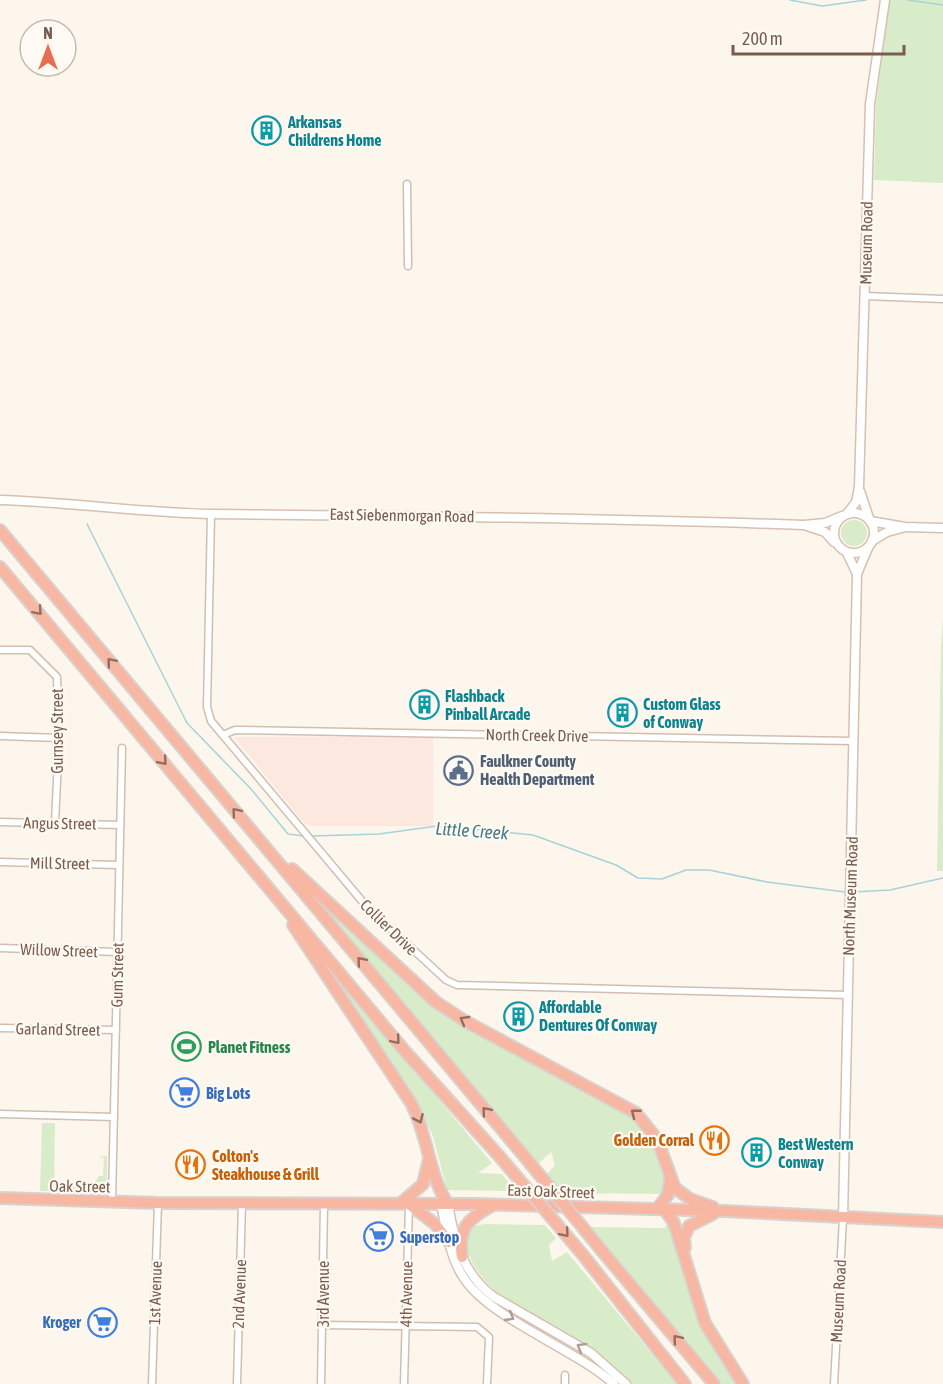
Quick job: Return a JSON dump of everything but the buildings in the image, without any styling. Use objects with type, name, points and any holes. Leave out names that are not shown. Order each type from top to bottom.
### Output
[{"type":"highway","points":[[0,530],[714,1384]]},
{"type":"highway","points":[[0,567],[404,1050],[500,1157],[583,1255],[685,1384]]},
{"type":"highway","points":[[257,836],[430,998],[465,1021],[639,1115],[657,1139],[675,1188],[690,1199],[725,1211]]},
{"type":"highway","points":[[261,877],[405,1093],[419,1118],[445,1204]]},
{"type":"highway","points":[[430,1152],[423,1184],[404,1204],[435,1224],[449,1242]]},
{"type":"highway","points":[[670,1179],[668,1195],[661,1209],[674,1223],[709,1333],[742,1384]]},
{"type":"highway","name":"Oak Street","points":[[0,1198],[158,1203]]},
{"type":"highway","name":"East Oak Street","points":[[158,1203],[445,1204],[661,1209],[943,1222]]},
{"type":"highway","points":[[462,1257],[460,1245],[463,1228],[477,1214],[494,1205]]},
{"type":"highway","points":[[690,1275],[684,1243],[687,1228],[704,1216],[725,1211]]},
{"type":"street","name":"Museum Road","points":[[844,515],[856,502],[859,487],[870,104],[885,0]]},
{"type":"street","points":[[407,184],[408,266]]},
{"type":"street","points":[[865,296],[943,299]]},
{"type":"street","name":"Museum Road","points":[[859,487],[870,520]]},
{"type":"street","name":"East Siebenmorgan Road","points":[[0,500],[211,514],[414,515],[804,525],[825,523],[844,515]]},
{"type":"street","points":[[905,527],[887,532],[858,553],[847,553],[836,544],[834,526],[844,515],[859,513],[870,520],[905,527],[943,528]]},
{"type":"street","name":"Collier Drive","points":[[211,514],[207,707],[211,721],[367,907],[450,983],[848,995]]},
{"type":"street","points":[[870,520],[874,530],[870,545]]},
{"type":"street","name":"East Siebenmorgan Road","points":[[804,525],[825,532],[836,544]]},
{"type":"street","name":"North Museum Road","points":[[843,1218],[857,574],[870,545]]},
{"type":"street","name":"North Museum Road","points":[[847,553],[857,574]]},
{"type":"street","name":"Gurnsey Street","points":[[0,650],[30,650],[57,677],[59,738],[55,823]]},
{"type":"street","name":"North Creek Drive","points":[[223,735],[236,730],[853,741]]},
{"type":"street","points":[[0,736],[59,738]]},
{"type":"street","name":"Gum Street","points":[[112,1201],[122,748]]},
{"type":"street","name":"Angus Street","points":[[0,822],[120,825]]},
{"type":"street","name":"Mill Street","points":[[0,862],[119,865]]},
{"type":"street","name":"Willow Street","points":[[0,948],[117,952]]},
{"type":"street","name":"Garland Street","points":[[0,1028],[116,1030]]},
{"type":"street","points":[[0,1114],[114,1118]]},
{"type":"street","name":"1st Avenue","points":[[153,1384],[158,1203]]},
{"type":"street","name":"2nd Avenue","points":[[237,1384],[242,1203]]},
{"type":"street","name":"3rd Avenue","points":[[321,1384],[324,1204]]},
{"type":"street","name":"4th Avenue","points":[[404,1204],[406,1325],[404,1384]]},
{"type":"street","points":[[445,1204],[449,1242],[462,1276],[481,1297],[586,1361],[614,1384]]},
{"type":"street","points":[[445,1204],[456,1243],[475,1280],[490,1293],[591,1353],[626,1384]]},
{"type":"street","name":"Museum Road","points":[[834,1384],[843,1218]]},
{"type":"street","points":[[323,1325],[477,1327],[489,1337],[487,1384]]},
{"type":"street","points":[[565,1375],[565,1384]]},
{"type":"shaded area","points":[[433,736],[433,826],[314,826],[305,824],[234,737]]},
{"type":"green space","points":[[890,0],[943,0],[943,183],[874,180],[876,104]]},
{"type":"green space","points":[[854,520],[863,524],[867,533],[863,542],[854,546],[845,542],[841,533],[845,524]]},
{"type":"green space","points":[[943,617],[943,871],[937,871],[941,648]]},
{"type":"green space","points":[[308,890],[409,987],[445,1014],[620,1107],[630,1115],[647,1134],[660,1156],[664,1168],[664,1194],[562,1193],[547,1174],[555,1165],[551,1152],[538,1164]]},
{"type":"green space","points":[[315,952],[492,1163],[478,1173],[502,1174],[515,1191],[447,1190],[433,1136],[415,1099]]},
{"type":"green space","points":[[42,1123],[55,1123],[54,1191],[40,1191]]},
{"type":"green space","points":[[107,1156],[107,1191],[63,1192],[64,1186],[94,1184],[99,1176],[103,1176],[104,1158],[99,1157]]},
{"type":"green space","points":[[485,1224],[545,1225],[556,1238],[549,1245],[552,1261],[567,1252],[677,1384],[630,1384],[610,1365],[504,1298],[483,1278],[469,1255],[465,1228]]},
{"type":"green space","points":[[673,1224],[697,1318],[704,1334],[738,1384],[722,1384],[590,1227],[664,1228]]},
{"type":"waterway","points":[[790,0],[822,6],[866,0]]},
{"type":"waterway","points":[[908,0],[943,5]]},
{"type":"waterway","name":"Little Creek","points":[[87,524],[187,723],[251,789],[288,834],[304,836]]},
{"type":"waterway","name":"Little Creek","points":[[312,836],[379,834],[437,826],[533,835],[616,865],[638,878],[662,879],[686,870],[709,870],[767,882],[845,892]]},
{"type":"waterway","name":"Little Creek","points":[[853,892],[890,890],[943,878]]},
{"type":"place","name":"Arkansas Childrens Home","points":[[267,131]]},
{"type":"place","name":"Flashback Pinball Arcade","points":[[424,705]]},
{"type":"place","name":"Custom Glass of Conway","points":[[622,713]]},
{"type":"place","name":"Faulkner County Health Department","points":[[459,770]]},
{"type":"place","name":"Affordable Dentures Of Conway","points":[[518,1016]]},
{"type":"place","name":"Planet Fitness","points":[[187,1047]]},
{"type":"place","name":"Big Lots","points":[[185,1093]]},
{"type":"place","name":"Golden Corral","points":[[715,1140]]},
{"type":"place","name":"Best Western Conway","points":[[757,1153]]},
{"type":"place","name":"Colton's Steakhouse & Grill","points":[[191,1165]]},
{"type":"place","name":"Superstop","points":[[379,1237]]},
{"type":"place","name":"Kroger","points":[[102,1322]]}]
